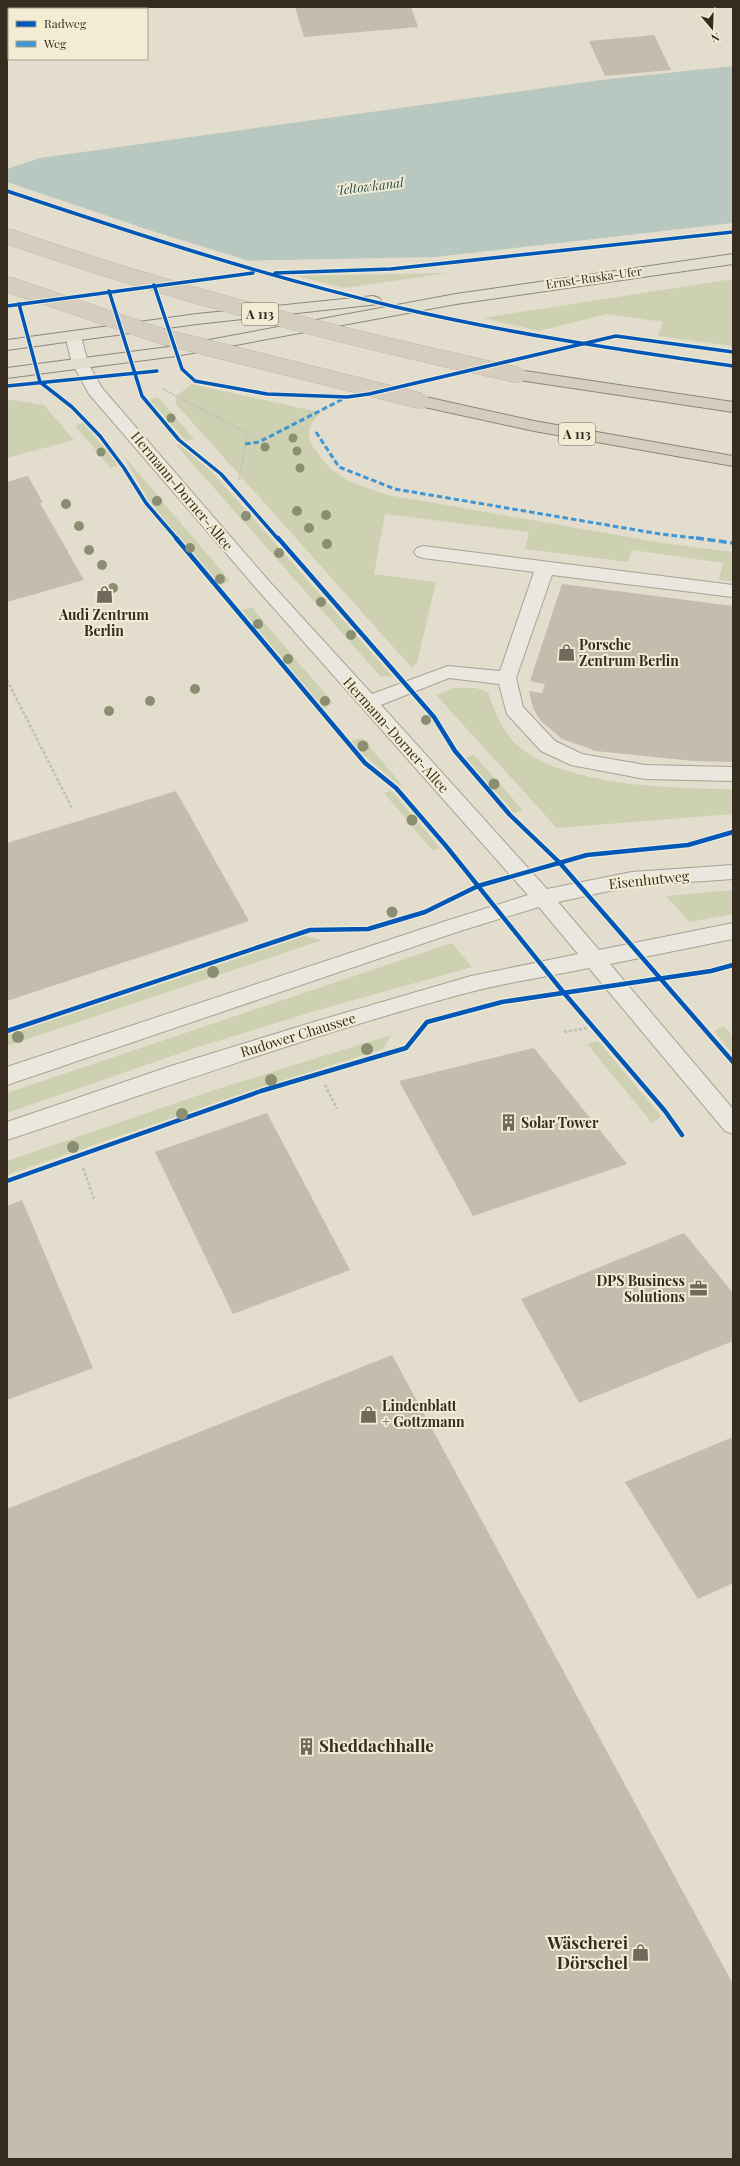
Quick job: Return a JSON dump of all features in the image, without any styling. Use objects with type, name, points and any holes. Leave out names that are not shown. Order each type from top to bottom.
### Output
[{"type":"highway","name":"A 113","points":[[7,236],[50,251],[217,303],[391,348],[518,375],[733,407]]},
{"type":"highway","name":"A 113","points":[[7,284],[161,336],[421,401],[534,426],[733,461]]},
{"type":"main road","name":"Ernst-Ruska-Ufer","points":[[7,372],[176,351],[456,298],[733,259]]},
{"type":"main road","name":"Ernst-Ruska-Ufer","points":[[7,345],[197,319],[391,299],[456,298]]},
{"type":"street","name":"Hermann-Dorner-Allee","points":[[73,336],[80,363],[95,390],[262,584],[543,898],[733,1125]]},
{"type":"street","points":[[423,552],[733,591]]},
{"type":"street","points":[[545,568],[507,678],[514,709],[548,746],[578,760],[645,772],[733,774]]},
{"type":"street","points":[[368,703],[448,672],[507,678]]},
{"type":"street","name":"Eisenhutweg","points":[[543,898],[632,879],[733,872]]},
{"type":"street","points":[[7,1076],[453,926],[543,898]]},
{"type":"street","points":[[594,959],[733,931]]},
{"type":"street","name":"Rudower Chaussee","points":[[7,1131],[179,1072],[317,1029],[471,984],[594,959]]},
{"type":"path","points":[[163,389],[247,433],[239,481]]},
{"type":"path","points":[[7,680],[72,808]]},
{"type":"path","points":[[588,1021],[593,1026]]},
{"type":"path","points":[[564,1032],[587,1028]]},
{"type":"path","points":[[325,1085],[337,1109]]},
{"type":"path","points":[[83,1168],[94,1199]]},
{"type":"green space","points":[[447,273],[345,288],[297,276]]},
{"type":"green space","points":[[733,279],[733,346],[658,336],[663,322],[607,314],[539,331],[483,318]]},
{"type":"green space","points":[[191,384],[319,412],[321,411],[312,423],[309,430],[310,439],[314,447],[331,469],[348,480],[367,488],[388,495],[663,543],[733,552],[733,582],[719,580],[723,563],[632,550],[628,562],[525,549],[529,532],[385,514],[374,574],[436,582],[417,663],[412,668],[175,403],[178,395]]},
{"type":"green space","points":[[158,397],[194,439],[186,441],[150,400]]},
{"type":"green space","points":[[7,399],[44,405],[74,440],[7,458]]},
{"type":"green space","points":[[83,423],[119,465],[111,468],[75,426]]},
{"type":"green space","points":[[179,444],[212,472],[393,677],[380,676],[176,445]]},
{"type":"green space","points":[[123,455],[230,581],[220,586],[149,501]]},
{"type":"green space","points":[[252,607],[333,703],[324,709],[242,610]]},
{"type":"green space","points":[[453,688],[476,688],[488,692],[504,729],[512,740],[531,755],[555,767],[584,776],[616,782],[680,788],[733,789],[733,814],[557,828],[436,695]]},
{"type":"green space","points":[[362,738],[402,785],[400,786],[359,751],[350,741]]},
{"type":"green space","points":[[474,755],[523,810],[514,813],[466,758]]},
{"type":"green space","points":[[392,791],[440,848],[433,851],[384,793]]},
{"type":"green space","points":[[733,890],[733,914],[690,922],[666,896]]},
{"type":"green space","points":[[304,936],[322,940],[7,1046],[7,1035]]},
{"type":"green space","points":[[452,943],[472,967],[315,1011],[198,1047],[7,1113],[7,1093]]},
{"type":"green space","points":[[724,1026],[733,1036],[733,1054],[714,1031]]},
{"type":"green space","points":[[391,1035],[383,1049],[265,1086],[7,1175],[7,1161],[211,1091]]},
{"type":"green space","points":[[598,1041],[661,1116],[652,1123],[587,1044]]},
{"type":"water","name":"Teltowkanal","points":[[733,66],[733,223],[435,257],[228,261],[7,291],[7,169],[40,158],[601,80]]},
{"type":"pier","points":[[7,182],[149,230],[256,263],[228,263],[7,293]]},
{"type":"building","points":[[295,7],[411,7],[418,27],[304,37]]},
{"type":"building","points":[[654,35],[671,70],[605,76],[589,41]]},
{"type":"building","points":[[28,476],[43,503],[40,503],[84,580],[7,602],[7,482]]},
{"type":"building","points":[[562,584],[733,606],[733,762],[693,761],[596,751],[562,739],[540,720],[533,708],[529,691],[542,693],[545,684],[530,681]]},
{"type":"building","points":[[176,791],[249,921],[7,1001],[7,843]]},
{"type":"building","name":"Solar Tower","points":[[534,1048],[627,1164],[473,1216],[399,1081]]},
{"type":"building","points":[[267,1113],[350,1270],[233,1314],[155,1152]]},
{"type":"building","points":[[22,1200],[93,1368],[7,1400],[7,1206]]},
{"type":"building","points":[[684,1233],[733,1293],[733,1341],[579,1403],[521,1299]]},
{"type":"building","name":"Sheddachhalle","points":[[392,1355],[733,1984],[733,2159],[7,2159],[7,1509]]},
{"type":"building","points":[[733,1437],[733,1583],[698,1599],[625,1482]]},
{"type":"marked path","points":[[245,444],[259,442],[343,399]]},
{"type":"marked path","points":[[316,432],[339,467],[395,489],[660,534],[733,543]]},
{"type":"cycle path","points":[[7,191],[133,234],[229,264],[369,301],[450,320],[541,337],[733,366]]},
{"type":"cycle path","points":[[275,273],[391,269],[733,232]]},
{"type":"cycle path","points":[[7,306],[235,274],[253,273]]},
{"type":"cycle path","points":[[154,285],[182,369],[195,381],[267,394],[347,397],[369,394],[616,336],[733,352]]},
{"type":"cycle path","points":[[109,291],[142,396],[179,440],[221,474],[434,717],[455,751],[510,815],[559,862],[733,1062]]},
{"type":"cycle path","points":[[19,304],[40,382],[72,407],[100,436],[124,468],[146,503],[365,763],[396,788],[446,846],[564,993],[665,1111],[682,1135]]},
{"type":"cycle path","points":[[7,386],[157,371]]},
{"type":"cycle path","points":[[7,1031],[310,930],[368,929],[425,912],[478,886],[587,855],[688,845],[733,832]]},
{"type":"cycle path","points":[[7,1181],[261,1091],[406,1048],[427,1022],[502,1002],[711,971],[733,965]]},
{"type":"place","name":"Audi Zentrum Berlin","points":[[104,595]]},
{"type":"place","name":"Porsche Zentrum Berlin","points":[[566,653]]},
{"type":"place","name":"Solar Tower","points":[[508,1123]]},
{"type":"place","name":"DPS Business Solutions","points":[[698,1289]]},
{"type":"place","name":"Lindenblatt + Gottzmann","points":[[369,1414]]},
{"type":"place","name":"Sheddachhalle","points":[[306,1746]]},
{"type":"place","name":"Wäscherei Dörschel","points":[[641,1953]]}]
